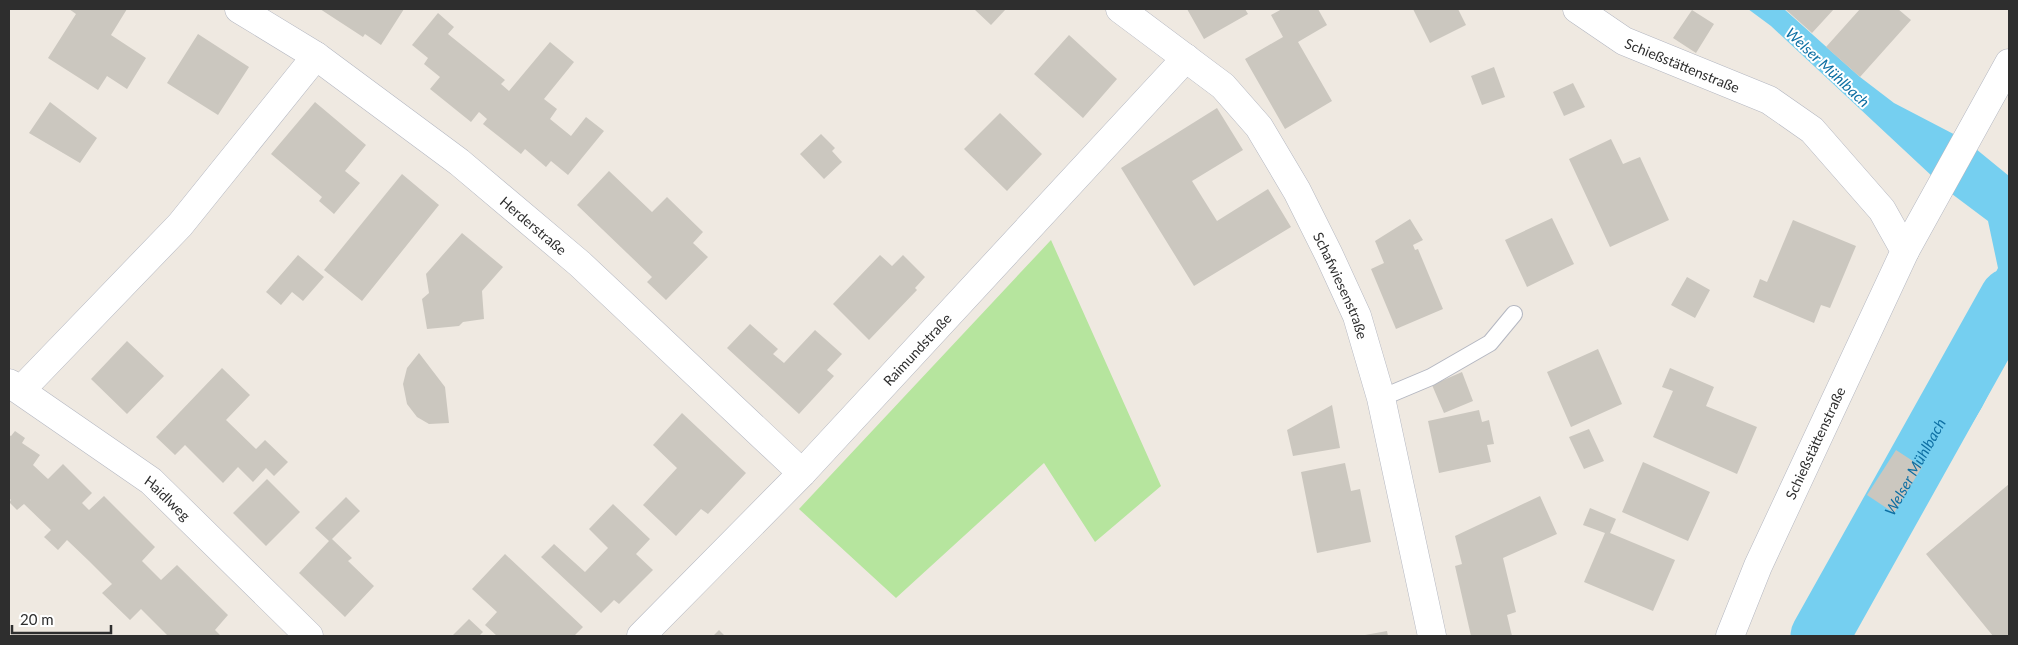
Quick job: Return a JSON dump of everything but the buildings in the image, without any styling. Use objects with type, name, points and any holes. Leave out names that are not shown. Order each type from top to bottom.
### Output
[{"type":"street","name":"Herderstraße","points":[[239,9],[316,56],[459,162],[580,264],[802,473]]},
{"type":"street","name":"Schafwiesenstraße","points":[[1120,9],[1223,86],[1259,127],[1297,191],[1357,316],[1381,398],[1432,636]]},
{"type":"street","name":"Schießstättenstraße","points":[[1577,9],[1624,41],[1769,100],[1812,130],[1882,210],[1905,251]]},
{"type":"street","points":[[15,386],[180,226],[316,56]]},
{"type":"street","name":"Raimundstraße","points":[[641,636],[802,473],[1186,58]]},
{"type":"street","name":"Schießstättenstraße","points":[[1730,636],[1758,566],[1905,251],[2009,63]]},
{"type":"street","name":"Haidlweg","points":[[15,386],[151,481],[309,636]]},
{"type":"lane","points":[[1381,398],[1431,377],[1490,343],[1514,314]]},
{"type":"green space","points":[[1051,240],[1161,486],[1095,542],[1044,463],[896,598],[799,509]]},
{"type":"water","points":[[1748,9],[1784,9],[1860,77],[1894,103],[1965,140],[2009,176],[2009,353],[1982,407],[1845,636],[1802,636],[1867,523],[1880,531],[1917,464],[1911,447],[1927,404],[1998,268],[1988,221],[1948,191],[1771,26]]},
{"type":"waterway","name":"Welser Mühlbach","points":[[1820,636],[2009,298]]}]
